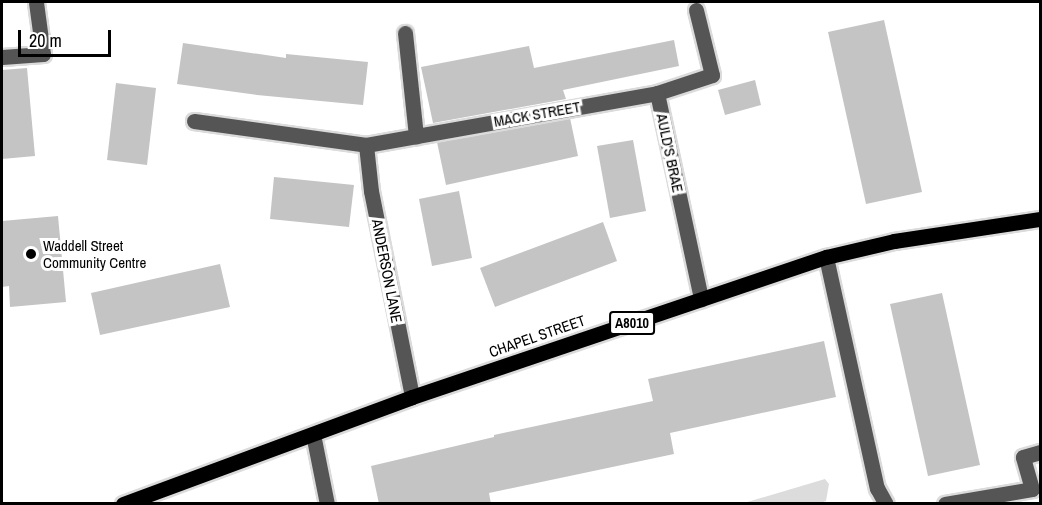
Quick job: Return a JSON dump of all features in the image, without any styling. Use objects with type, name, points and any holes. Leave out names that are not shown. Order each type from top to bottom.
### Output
[{"type":"main road","name":"CHAPEL STREET","points":[[123,504],[412,397],[826,257],[894,241],[1041,219]]},
{"type":"street","points":[[2,57],[43,54],[36,2]]},
{"type":"street","name":"AULD'S BRAE","points":[[696,10],[712,75],[657,93],[701,299]]},
{"type":"street","points":[[405,33],[416,136]]},
{"type":"street","name":"MACK STREET","points":[[194,121],[366,145],[657,93]]},
{"type":"street","name":"ANDERSON LANE","points":[[366,145],[371,191],[412,397]]},
{"type":"street","points":[[826,257],[877,488],[886,504]]},
{"type":"street","points":[[313,434],[327,504]]},
{"type":"street","points":[[945,504],[1032,489],[1023,457],[1041,452]]},
{"type":"shaded area","points":[[825,479],[829,484],[826,501],[820,503],[744,503]]},
{"type":"building","points":[[884,20],[922,192],[866,204],[828,32]]},
{"type":"building","points":[[674,40],[679,66],[563,90],[566,99],[433,123],[421,67],[529,46],[534,68]]},
{"type":"building","points":[[183,43],[286,58],[286,54],[368,62],[363,105],[257,95],[177,84]]},
{"type":"building","points":[[27,68],[35,156],[2,159],[2,70]]},
{"type":"building","points":[[755,80],[761,105],[725,115],[718,90]]},
{"type":"building","points":[[116,83],[156,88],[147,165],[107,160]]},
{"type":"building","points":[[570,118],[578,156],[446,185],[437,142]]},
{"type":"building","points":[[633,140],[646,211],[610,218],[597,146]]},
{"type":"building","points":[[274,177],[354,185],[349,227],[270,219]]},
{"type":"building","points":[[459,191],[472,258],[432,266],[419,199]]},
{"type":"building","name":"Waddell Street Community Centre","points":[[58,216],[66,302],[10,307],[9,286],[2,287],[2,221]]},
{"type":"building","points":[[603,222],[617,261],[495,307],[480,268]]},
{"type":"building","points":[[220,264],[230,307],[100,335],[91,293]]},
{"type":"building","points":[[942,293],[980,465],[928,476],[890,304]]},
{"type":"building","points":[[824,341],[836,397],[670,433],[674,454],[489,493],[491,504],[379,504],[371,466],[494,437],[494,435],[653,401],[648,379]]},
{"type":"place","name":"Waddell Street Community Centre","points":[[31,254]]}]
